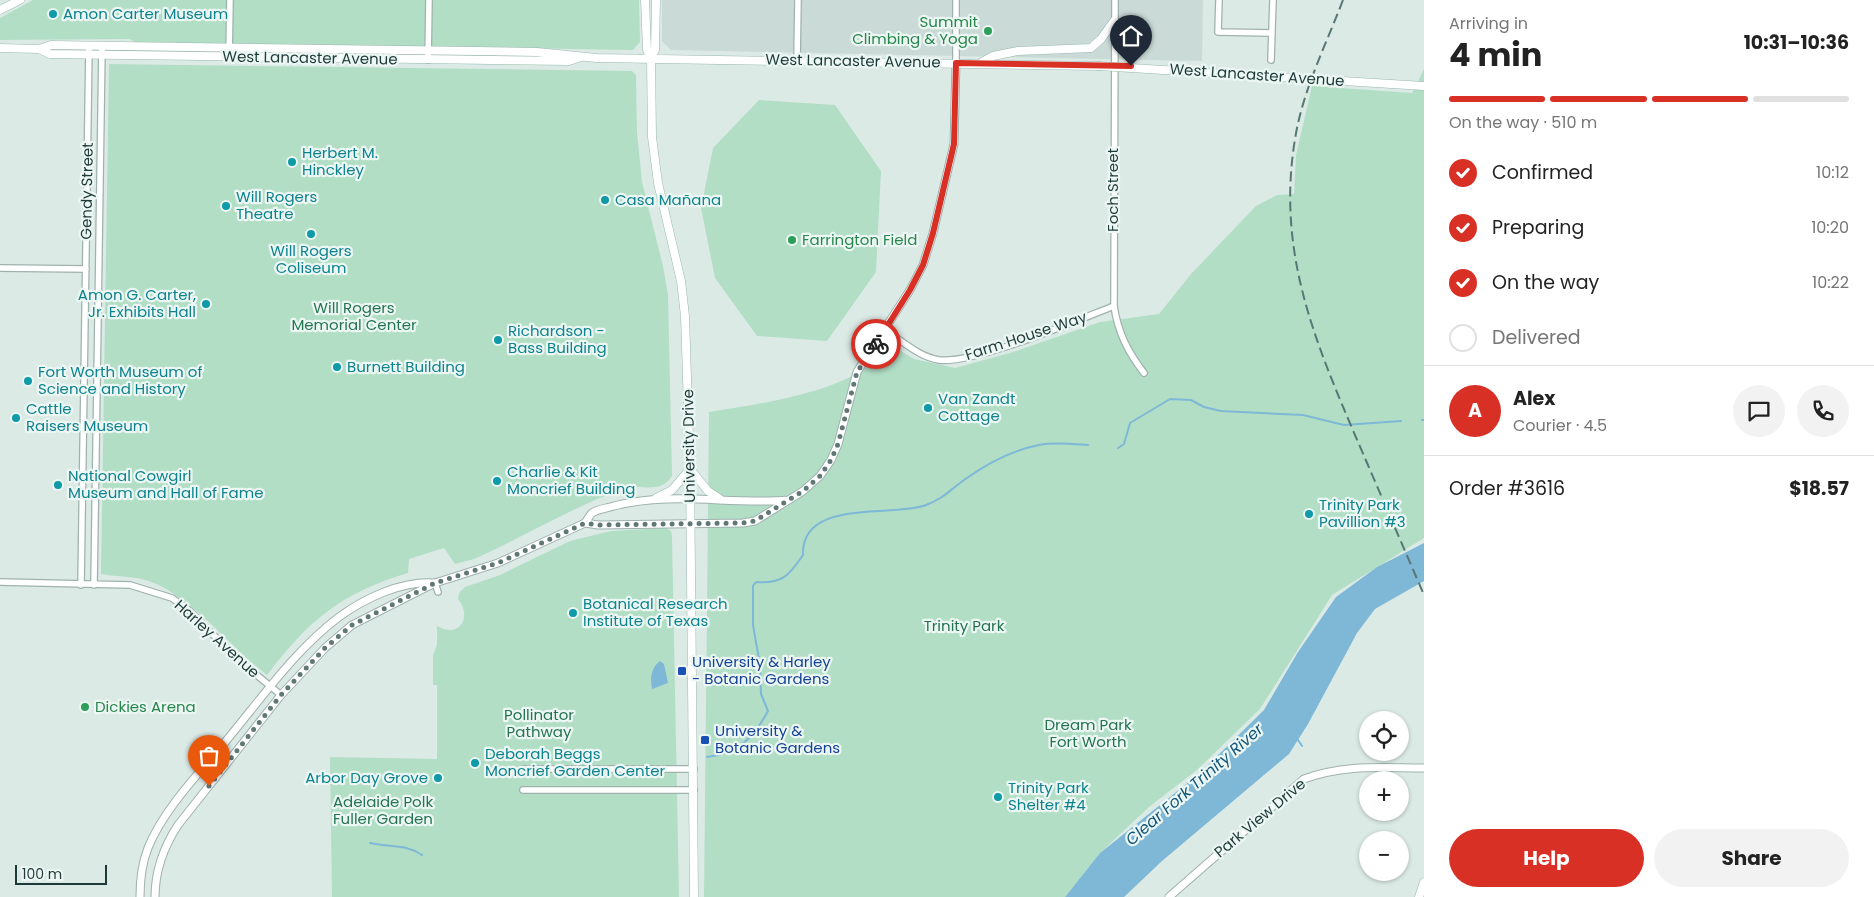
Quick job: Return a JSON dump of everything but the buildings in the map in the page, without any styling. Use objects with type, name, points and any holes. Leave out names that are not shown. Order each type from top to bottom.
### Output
[{"type":"main road","points":[[0,10],[20,0]]},
{"type":"main road","name":"University Drive","points":[[645,0],[647,50],[651,59],[652,137],[658,183],[681,281],[685,316],[690,469],[694,897]]},
{"type":"main road","name":"University Drive","points":[[651,59],[655,50],[656,0]]},
{"type":"main road","points":[[978,64],[993,56],[1018,51],[1091,48],[1101,39],[1114,20]]},
{"type":"main road","name":"West Lancaster Avenue","points":[[0,48],[39,49],[51,45],[428,50],[537,52],[581,57],[651,59],[1099,66],[1424,86]]},
{"type":"main road","name":"West Lancaster Avenue","points":[[39,49],[50,54],[88,55],[569,61],[581,57]]},
{"type":"main road","points":[[656,498],[672,490],[690,469],[708,491],[720,499]]},
{"type":"main road","points":[[1419,897],[1424,882]]},
{"type":"street","points":[[228,57],[230,0]]},
{"type":"street","points":[[428,60],[429,0]]},
{"type":"street","points":[[797,60],[798,0]]},
{"type":"street","points":[[585,523],[598,525],[690,522],[743,523],[755,521],[803,491],[820,476],[831,460],[838,444],[857,372],[886,330],[919,273],[933,233],[954,144],[956,0]]},
{"type":"street","name":"Foch Street","points":[[1115,0],[1114,306],[1118,330],[1125,347],[1144,373]]},
{"type":"street","points":[[1219,0],[1218,32],[1272,33]]},
{"type":"street","points":[[1271,60],[1273,0]]},
{"type":"street","name":"Gendy Street","points":[[81,585],[89,46]]},
{"type":"street","name":"Gendy Street","points":[[94,585],[102,46]]},
{"type":"street","points":[[87,194],[99,194]]},
{"type":"street","points":[[0,268],[86,269]]},
{"type":"street","name":"Farm House Way","points":[[886,330],[929,358],[951,360],[990,350],[1114,306]]},
{"type":"street","points":[[85,336],[97,336]]},
{"type":"street","points":[[155,897],[159,862],[166,843],[178,825],[281,695],[325,648],[352,625],[435,583],[498,563],[585,523],[593,513],[636,500],[656,498],[788,500]]},
{"type":"street","name":"Harley Avenue","points":[[0,582],[130,585],[172,598],[190,611],[235,657],[281,695]]},
{"type":"street","points":[[435,583],[438,592]]},
{"type":"street","points":[[140,897],[140,885],[148,849],[159,827],[271,687],[312,641],[355,607],[384,593],[407,586],[435,583]]},
{"type":"street","name":"Park View Drive","points":[[1169,897],[1304,779],[1328,770],[1347,768],[1424,768]]},
{"type":"street","points":[[523,769],[694,769]]},
{"type":"street","points":[[523,790],[694,790]]},
{"type":"shaded area","points":[[662,0],[1203,0],[1202,61],[671,50],[662,41]]},
{"type":"green space","points":[[33,0],[639,0],[640,42],[633,50],[135,42],[129,39],[0,40],[0,18]]},
{"type":"green space","name":"Will Rogers Memorial Center","points":[[109,64],[632,71],[636,75],[637,132],[642,182],[663,266],[668,295],[672,476],[667,482],[656,487],[630,487],[604,496],[474,559],[455,564],[444,548],[409,559],[408,573],[384,581],[345,600],[312,624],[267,675],[199,613],[170,592],[142,579],[101,574]]},
{"type":"green space","name":"Trinity Park","points":[[1424,69],[1424,538],[1332,595],[1260,709],[1198,769],[1149,807],[1100,853],[1065,897],[704,897],[709,412],[778,400],[827,387],[869,366],[886,352],[901,351],[914,359],[955,368],[1013,352],[1100,322],[1159,314],[1191,274],[1256,206],[1277,195],[1294,194],[1296,155],[1312,86],[1412,93]]},
{"type":"green space","name":"Farrington Field","points":[[759,100],[835,105],[881,171],[876,272],[827,341],[757,336],[715,278],[701,208],[713,148]]},
{"type":"green space","points":[[666,528],[671,531],[672,536],[679,897],[332,897],[330,757],[437,759],[437,685],[433,685],[433,655],[437,645],[437,626],[452,630],[457,628],[464,619],[462,606],[458,599],[459,593],[465,587],[500,575],[570,541],[611,531]]},
{"type":"water","name":"Clear Fork Trinity River","points":[[1424,543],[1424,581],[1375,609],[1357,633],[1308,724],[1289,754],[1162,861],[1124,897],[1065,897],[1100,853],[1200,773],[1264,710],[1298,652],[1336,597],[1377,567]]},
{"type":"water","points":[[660,661],[664,664],[668,683],[652,689],[652,674]]},
{"type":"waterway","points":[[1118,448],[1124,444],[1130,423],[1170,399],[1191,400],[1204,407],[1221,411],[1303,415],[1344,425],[1401,421]]},
{"type":"waterway","points":[[707,757],[728,752],[744,743],[757,729],[768,711],[761,694],[760,665],[753,625],[753,586],[756,582],[779,580],[789,573],[803,555],[806,537],[817,525],[832,518],[851,514],[911,509],[926,505],[942,497],[981,469],[1009,454],[1029,447],[1051,444],[1088,445]]},
{"type":"waterway","points":[[1298,740],[1302,746]]},
{"type":"waterway","points":[[370,843],[403,847],[422,855]]},
{"type":"railway","points":[[1343,0],[1311,79],[1297,128],[1291,171],[1290,212],[1294,252],[1302,290],[1326,365],[1424,595]]},
{"type":"way so far","points":[[209,786],[281,695],[325,648],[352,625],[383,608],[435,583],[498,563],[585,523],[598,525],[690,522],[714,524],[743,523],[755,521],[803,491],[820,476],[831,460],[838,444],[857,372],[876,344]]},
{"type":"place","name":"Amon Carter Museum","points":[[53,14]]},
{"type":"place","name":"Summit Climbing & Yoga","points":[[988,31]]},
{"type":"place","name":"Herbert M. Hinckley","points":[[292,162]]},
{"type":"place","name":"Casa Mañana","points":[[605,200]]},
{"type":"place","name":"Will Rogers Theatre","points":[[226,206]]},
{"type":"place","name":"Will Rogers Coliseum","points":[[311,234]]},
{"type":"place","name":"Farrington Field","points":[[792,240]]},
{"type":"place","name":"Amon G. Carter, Jr. Exhibits Hall","points":[[206,304]]},
{"type":"place","name":"Richardson - Bass Building","points":[[498,340]]},
{"type":"place","name":"Burnett Building","points":[[337,367]]},
{"type":"place","name":"Fort Worth Museum of Science and History","points":[[28,381]]},
{"type":"place","name":"Van Zandt Cottage","points":[[928,408]]},
{"type":"place","name":"Cattle Raisers Museum","points":[[16,418]]},
{"type":"place","name":"Charlie & Kit Moncrief Building","points":[[497,481]]},
{"type":"place","name":"National Cowgirl Museum and Hall of Fame","points":[[58,485]]},
{"type":"place","name":"Trinity Park Pavillion #3","points":[[1309,514]]},
{"type":"place","name":"Botanical Research Institute of Texas","points":[[573,613]]},
{"type":"place","name":"University & Harley - Botanic Gardens","points":[[682,671]]},
{"type":"place","name":"Dickies Arena","points":[[85,707]]},
{"type":"place","name":"University & Botanic Gardens","points":[[705,740]]},
{"type":"place","name":"Deborah Beggs Moncrief Garden Center","points":[[475,763]]},
{"type":"place","name":"Arbor Day Grove","points":[[438,778]]},
{"type":"place","name":"Trinity Park Shelter #4","points":[[998,797]]},
{"type":"route","points":[[876,344],[910,290],[923,265],[933,233],[954,144],[956,63],[1131,66]]},
{"type":"park label","name":"Pollinator Pathway","points":[[539,724]]},
{"type":"park label","name":"Dream Park Fort Worth","points":[[1088,734]]},
{"type":"park label","name":"Adelaide Polk Fuller Garden","points":[[383,810]]}]
